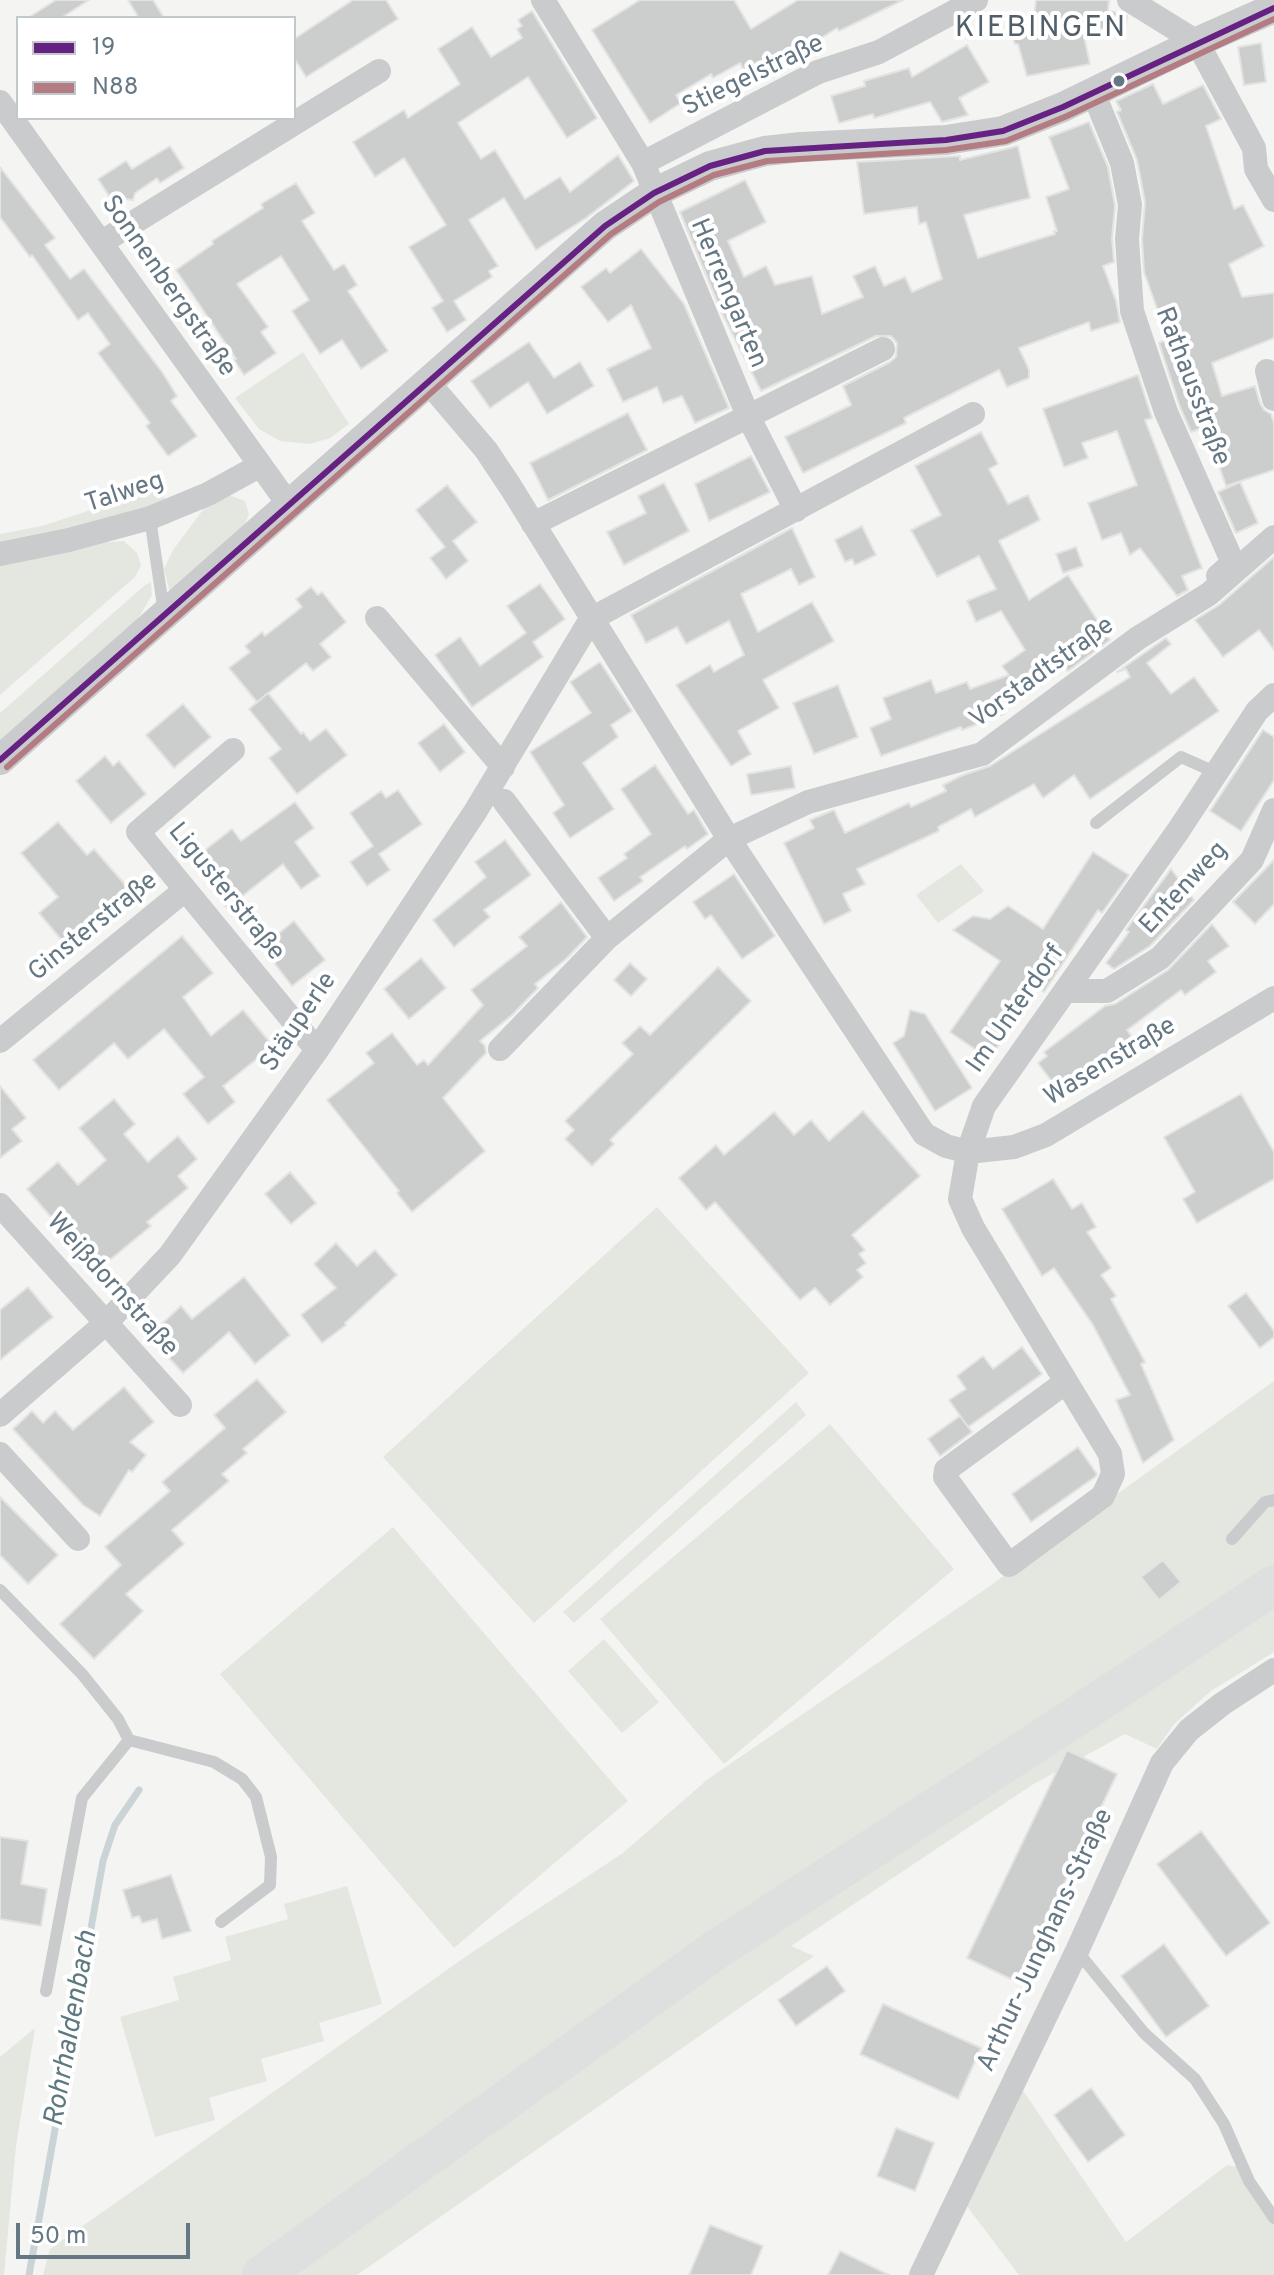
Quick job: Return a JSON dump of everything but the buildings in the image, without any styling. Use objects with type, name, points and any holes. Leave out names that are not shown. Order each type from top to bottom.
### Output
[{"type":"main road","points":[[262,2275],[717,1949],[1274,1585]]},
{"type":"street","name":"Herrengarten","points":[[543,0],[643,163],[748,416],[796,510]]},
{"type":"street","name":"Stiegelstraße","points":[[643,163],[818,72],[879,52],[976,0]]},
{"type":"street","points":[[1129,0],[1197,42],[1264,142],[1256,169],[1274,200]]},
{"type":"street","points":[[0,760],[605,226],[654,193],[710,166],[765,151],[946,140],[1003,131],[1274,8]]},
{"type":"street","points":[[102,242],[379,71]]},
{"type":"street","name":"Rathausstraße","points":[[1093,92],[1122,163],[1130,205],[1127,239],[1132,311],[1166,412],[1233,563],[1211,582],[1209,594]]},
{"type":"street","name":"Sonnenbergstraße","points":[[0,102],[289,505]]},
{"type":"street","name":"Herrengarten","points":[[533,524],[883,349]]},
{"type":"street","points":[[1267,371],[1274,399]]},
{"type":"street","points":[[428,382],[486,450],[729,839],[924,1134],[946,1146],[968,1152]]},
{"type":"street","points":[[591,619],[973,414]]},
{"type":"street","name":"Talweg","points":[[0,554],[69,540],[150,518],[221,488],[259,466]]},
{"type":"street","name":"Vorstadtstraße","points":[[500,1049],[607,938],[729,839],[808,802],[982,754],[1138,638],[1209,594],[1274,537]]},
{"type":"street","points":[[377,618],[503,767]]},
{"type":"street","name":"Stäuperle","points":[[0,1415],[106,1323],[170,1255],[317,1050],[503,767],[591,619]]},
{"type":"street","name":"Im Unterdorf","points":[[1066,1382],[946,1470],[945,1477],[1009,1565],[1103,1496],[1113,1474],[1110,1454],[973,1228],[960,1199],[968,1152],[984,1106],[1257,711],[1274,695]]},
{"type":"street","name":"Ligusterstraße","points":[[233,750],[138,832],[317,1050]]},
{"type":"street","points":[[504,801],[607,938]]},
{"type":"street","name":"Entenweg","points":[[1066,991],[1107,991],[1160,958],[1252,860],[1274,810]]},
{"type":"street","name":"Ginsterstraße","points":[[0,1041],[185,890]]},
{"type":"street","name":"Wasenstraße","points":[[968,1152],[1014,1147],[1046,1135],[1274,998]]},
{"type":"street","name":"Weißdornstraße","points":[[0,1205],[180,1405]]},
{"type":"street","points":[[0,1454],[78,1539]]},
{"type":"street","name":"Arthur-Junghans-Straße","points":[[921,2275],[1077,1951],[1162,1763],[1189,1730],[1274,1670]]},
{"type":"lane","points":[[150,518],[164,615]]},
{"type":"lane","points":[[1096,823],[1181,757],[1217,773]]},
{"type":"lane","points":[[1232,1539],[1265,1502],[1274,1500]]},
{"type":"lane","points":[[0,1590],[82,1674],[118,1719],[129,1740],[214,1762],[242,1779],[256,1797],[271,1857],[270,1885],[221,1922]]},
{"type":"lane","points":[[46,1991],[82,1798],[129,1740]]},
{"type":"lane","points":[[1077,1951],[1144,2033],[1195,2079],[1224,2124],[1249,2181],[1274,2218]]},
{"type":"shaded area","points":[[303,352],[349,424],[330,438],[310,444],[280,441],[259,429],[235,398]]},
{"type":"shaded area","points":[[158,488],[166,500],[131,515],[0,545],[0,534],[42,526]]},
{"type":"shaded area","points":[[226,494],[245,501],[249,514],[243,529],[170,593],[164,569],[173,550],[205,507]]},
{"type":"shaded area","points":[[124,541],[137,553],[141,566],[135,577],[0,695],[0,562],[86,544]]},
{"type":"shaded area","points":[[151,582],[152,595],[136,622],[0,742],[0,713]]},
{"type":"shaded area","points":[[961,864],[984,891],[938,923],[916,895]]},
{"type":"shaded area","points":[[657,1207],[809,1373],[534,1623],[383,1457]]},
{"type":"shaded area","points":[[1274,1381],[1274,1652],[1211,1691],[1174,1724],[1157,1749],[1125,1734],[1032,1785],[791,1946],[814,1956],[357,2275],[43,2275],[50,2249],[471,1953],[623,1853],[708,1779],[987,1588]]},
{"type":"shaded area","points":[[796,1402],[806,1415],[574,1623],[563,1612]]},
{"type":"shaded area","points":[[830,1424],[954,1569],[724,1764],[600,1619]]},
{"type":"shaded area","points":[[393,1527],[628,1801],[454,1948],[220,1674]]},
{"type":"shaded area","points":[[604,1639],[659,1702],[622,1733],[568,1671]]},
{"type":"shaded area","points":[[347,1886],[382,2004],[319,2023],[324,2041],[261,2059],[267,2081],[209,2098],[215,2120],[155,2137],[120,2017],[179,2000],[173,1977],[231,1960],[225,1937],[288,1919],[284,1904]]},
{"type":"shaded area","points":[[35,2028],[16,2146],[4,2275],[0,2275],[0,2057]]},
{"type":"shaded area","points":[[1022,2089],[1126,2242],[1227,2165],[1243,2168],[1274,2218],[1274,2275],[1019,2275],[966,2205]]},
{"type":"waterway","name":"Rohrhaldenbach","points":[[29,2275],[103,1861],[115,1825],[139,1790]]},
{"type":"transit line","name":"19","points":[[0,760],[605,226],[654,193],[710,166],[765,151],[946,140],[1003,131],[1063,107],[1274,8]]},
{"type":"transit line","name":"N88","points":[[7,767],[611,234],[659,202],[714,175],[767,161],[946,150],[1006,141],[1067,116],[1274,19]]},
{"type":"district","name":"KIEBINGEN","points":[[1041,30]]}]
